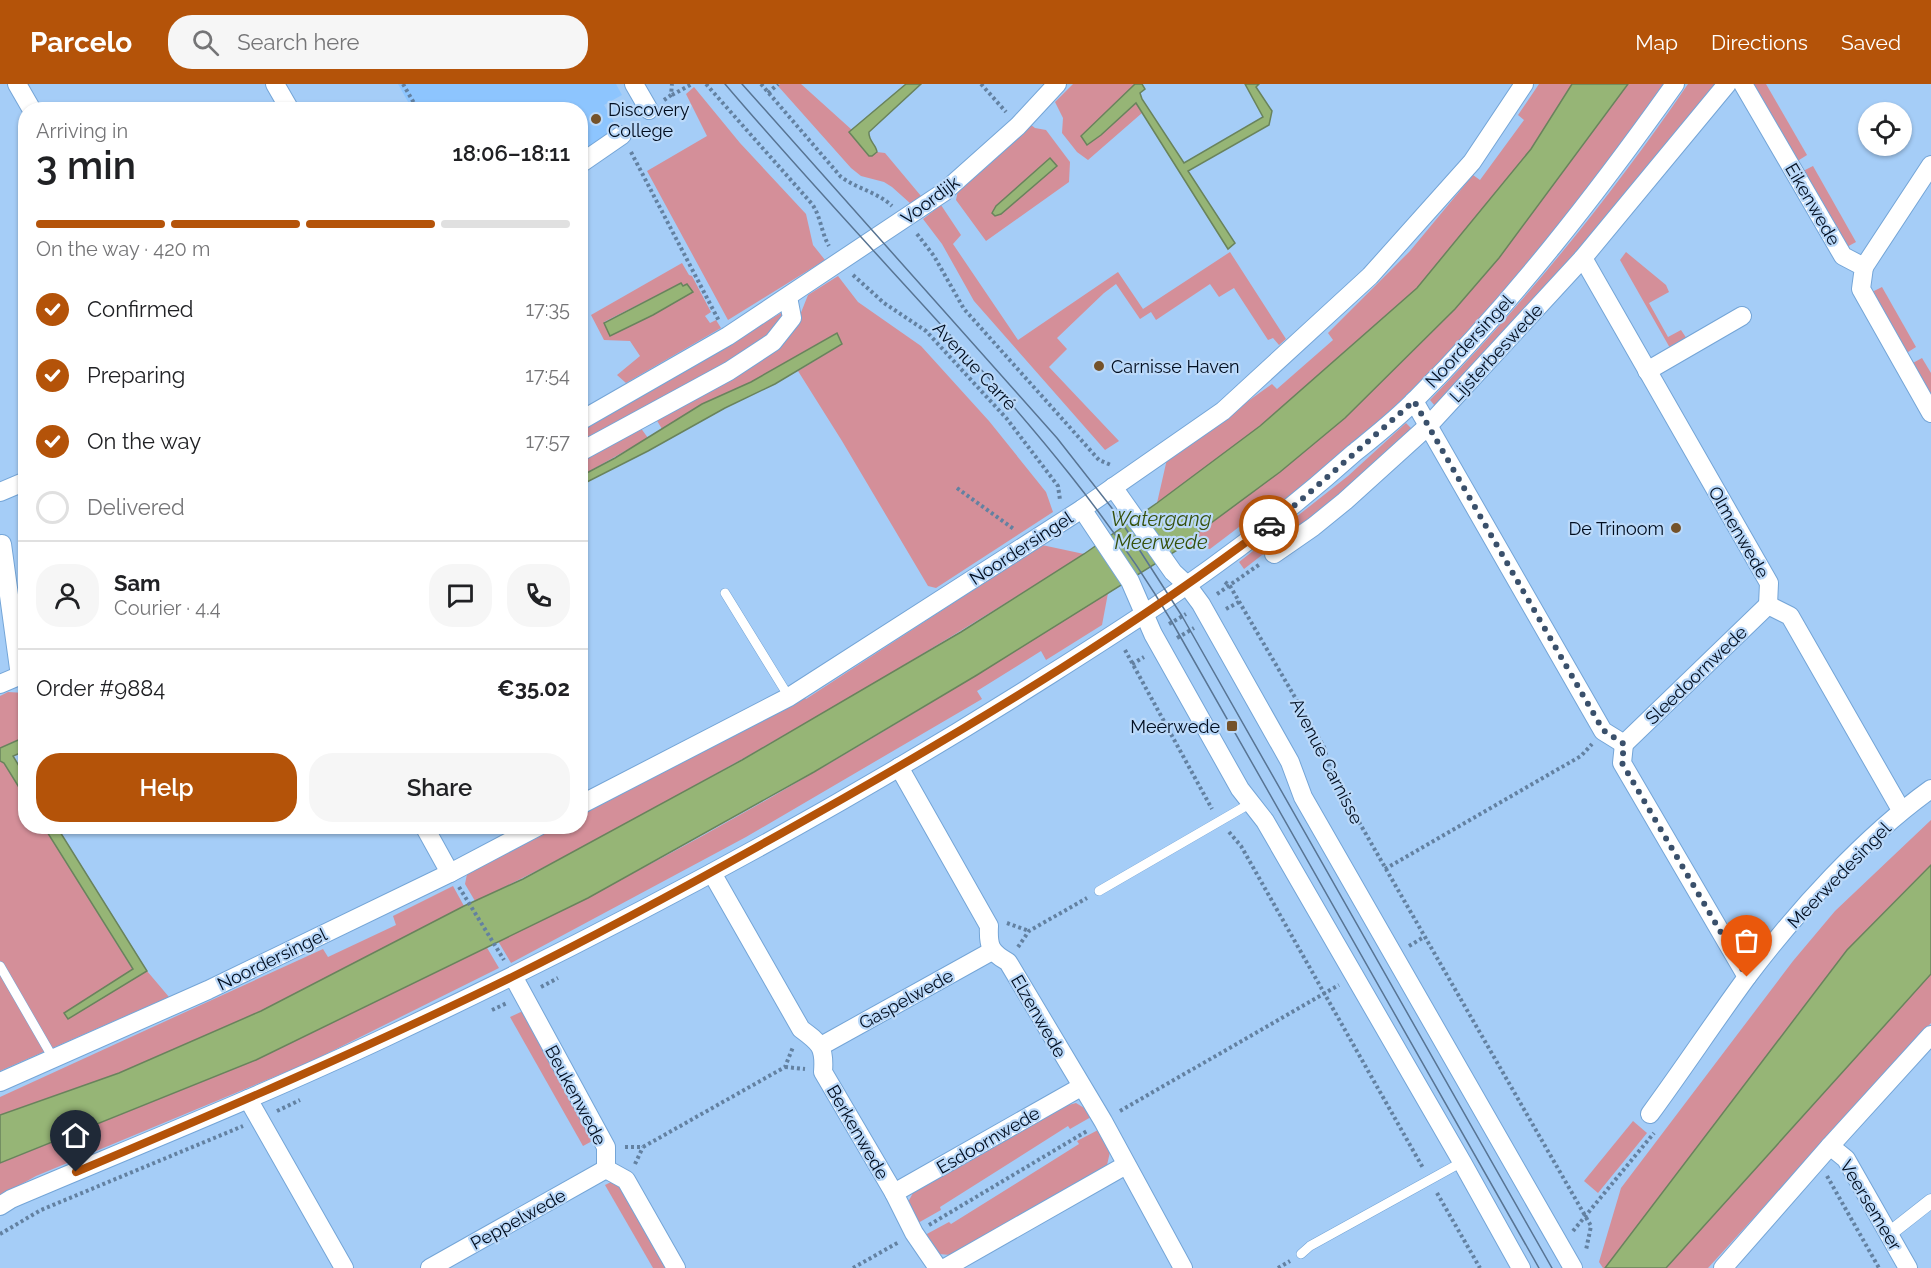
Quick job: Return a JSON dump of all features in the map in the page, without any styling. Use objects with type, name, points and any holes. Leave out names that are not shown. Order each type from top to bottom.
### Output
[{"type":"street","points":[[17,84],[27,102]]},
{"type":"street","points":[[275,84],[285,102]]},
{"type":"street","points":[[634,84],[649,110]]},
{"type":"street","name":"Voordijk","points":[[588,417],[728,336],[944,192],[1018,126],[1057,84]]},
{"type":"street","name":"Noordersingel","points":[[588,801],[789,697],[1031,542],[1223,411],[1370,276],[1472,162],[1524,84]]},
{"type":"street","name":"Noordersingel","points":[[0,1206],[11,1199],[249,1099],[513,976],[712,873],[898,767],[1121,630],[1211,568],[1300,501],[1414,401],[1521,286],[1617,166],[1674,84]]},
{"type":"street","name":"Lijsterbeswede","points":[[1274,554],[1345,501],[1429,425],[1583,258],[1727,84]]},
{"type":"street","name":"Eikenwede","points":[[1743,84],[1843,256],[1864,267]]},
{"type":"street","points":[[588,158],[622,135]]},
{"type":"street","points":[[1931,165],[1864,267],[1861,289],[1931,413]]},
{"type":"street","name":"Olmenwede","points":[[1583,258],[1769,583],[1768,606],[1790,616],[1901,810]]},
{"type":"street","points":[[588,448],[729,371],[773,342],[792,318],[788,297]]},
{"type":"street","points":[[1647,371],[1742,316]]},
{"type":"street","points":[[1414,401],[1603,730],[1624,744],[1622,763],[1747,977]]},
{"type":"street","name":"Avenue Carnisse","points":[[1119,483],[1135,517],[1163,559],[1187,585],[1206,611],[1290,762],[1303,797],[1579,1264]]},
{"type":"street","points":[[1,492],[18,485]]},
{"type":"street","points":[[1076,512],[1102,539],[1130,581],[1157,641],[1240,789],[1265,821],[1521,1268]]},
{"type":"street","points":[[2,544],[18,640]]},
{"type":"street","name":"Sleedoornwede","points":[[1624,744],[1768,606]]},
{"type":"street","points":[[0,684],[18,678]]},
{"type":"street","points":[[898,767],[989,926],[989,943],[992,951]]},
{"type":"street","name":"Meerwedesingel","points":[[1650,1114],[1747,977],[1817,893],[1901,810],[1931,789]]},
{"type":"street","points":[[428,834],[450,873]]},
{"type":"street","name":"Noordersingel","points":[[0,1082],[208,990],[450,873],[524,834]]},
{"type":"street","points":[[712,873],[801,1029],[820,1046]]},
{"type":"street","name":"Elzenwede","points":[[992,951],[1008,962],[1103,1121],[1183,1268]]},
{"type":"street","name":"Gaspelwede","points":[[820,1046],[992,951]]},
{"type":"street","name":"Beukenwede","points":[[513,976],[606,1147],[606,1169],[626,1180],[676,1268]]},
{"type":"street","points":[[1723,1268],[1931,1035]]},
{"type":"street","name":"Berkenwede","points":[[820,1046],[824,1060],[823,1071],[894,1193],[914,1233],[938,1268]]},
{"type":"street","name":"Esdoornwede","points":[[894,1193],[1081,1087]]},
{"type":"street","points":[[249,1099],[344,1268]]},
{"type":"street","name":"Veersemeer","points":[[1830,1146],[1846,1159],[1908,1268]]},
{"type":"street","points":[[945,1268],[1126,1166]]},
{"type":"street","name":"Peppelwede","points":[[430,1268],[606,1169]]},
{"type":"street","points":[[1889,1234],[1931,1201]]},
{"type":"lane","points":[[725,593],[789,697]]},
{"type":"lane","points":[[1099,891],[1251,803]]},
{"type":"lane","points":[[0,966],[53,1059]]},
{"type":"lane","points":[[1301,1254],[1310,1246],[1462,1162]]},
{"type":"path","points":[[403,84],[413,102]]},
{"type":"path","points":[[671,95],[692,84]]},
{"type":"path","name":"Avenue Carré","points":[[706,84],[819,213],[825,239],[841,262],[884,303],[926,331],[1007,419],[1059,486],[1060,500],[1076,512]]},
{"type":"path","name":"Avenue Carré","points":[[761,84],[842,177],[852,185],[879,194],[906,219],[934,256],[964,309],[1099,460],[1117,468],[1119,483]]},
{"type":"path","points":[[768,93],[778,84]]},
{"type":"path","points":[[981,84],[1018,126]]},
{"type":"path","points":[[622,135],[728,336]]},
{"type":"path","points":[[957,488],[1031,542]]},
{"type":"path","points":[[1132,664],[1157,641],[1206,611],[1230,586],[1274,554]]},
{"type":"path","name":"Avenue Carnisse","points":[[1211,568],[1230,586],[1324,747],[1332,775],[1591,1226],[1579,1264]]},
{"type":"path","points":[[1125,652],[1157,641],[1206,611],[1239,602]]},
{"type":"path","points":[[1121,630],[1125,652],[1220,822],[1241,846],[1480,1268]]},
{"type":"path","points":[[1385,869],[1581,756],[1603,730]]},
{"type":"path","points":[[1008,962],[1029,931],[1099,891]]},
{"type":"path","points":[[468,901],[499,952]]},
{"type":"path","points":[[1394,954],[1424,937]]},
{"type":"path","points":[[853,1268],[1355,976]]},
{"type":"path","points":[[606,1147],[643,1147],[785,1067],[801,1029]]},
{"type":"path","name":"Veersemeer","points":[[1818,1160],[1879,1268]]},
{"type":"shaded area","name":"Discovery College","points":[[398,84],[616,84],[622,95],[604,105],[618,129],[588,147],[588,102],[408,102]]},
{"type":"shaded area","points":[[780,84],[801,84],[876,154],[877,152],[885,153],[921,196],[911,204],[884,182],[861,176],[851,168],[778,86]]},
{"type":"shaded area","points":[[1073,84],[1135,84],[1105,114],[1087,145],[1136,103],[1142,113],[1088,160],[1077,152],[1062,133],[1063,118],[1055,102]]},
{"type":"shaded area","points":[[1539,84],[1572,84],[1531,149],[1417,288],[1260,426],[1157,503],[1167,459],[1272,384],[1277,389],[1333,340],[1328,333],[1410,251],[1473,175],[1480,180],[1524,120],[1518,115]]},
{"type":"shaded area","points":[[1628,84],[1663,84],[1611,157],[1529,263],[1439,363],[1360,438],[1277,508],[1272,502],[1210,549],[1183,543],[1280,472],[1345,418],[1455,309],[1499,258]]},
{"type":"shaded area","points":[[1688,84],[1715,84],[1715,87],[1579,250],[1435,406],[1430,400],[1500,325],[1566,248],[1629,167]]},
{"type":"shaded area","points":[[1751,84],[1766,84],[1807,155],[1796,162]]},
{"type":"shaded area","points":[[694,87],[740,143],[806,214],[813,245],[825,260],[728,320],[647,171],[707,136],[686,94]]},
{"type":"shaded area","points":[[1031,125],[1046,130],[1070,162],[1069,182],[986,241],[956,200],[958,190],[988,166]],"holes":[[[1050,158],[1056,166],[1001,214],[994,216]]]},
{"type":"shaded area","points":[[1813,166],[1856,242],[1845,248],[1801,172]]},
{"type":"shaded area","points":[[941,205],[961,235],[953,244],[1018,340],[1118,272],[1143,309],[1230,252],[1286,339],[1279,345],[1273,338],[1268,340],[1234,288],[1219,297],[1210,284],[1156,320],[1151,312],[1140,319],[1116,284],[1057,338],[1067,349],[1049,367],[1119,441],[1105,450],[974,301],[942,244],[923,219]]},
{"type":"shaded area","points":[[1626,252],[1666,285],[1669,292],[1649,303],[1668,337],[1681,330],[1687,339],[1670,348],[1620,260]]},
{"type":"shaded area","points":[[682,263],[692,276],[711,312],[705,316],[710,323],[716,320],[721,328],[626,383],[617,375],[640,356],[630,341],[604,340],[591,315]],"holes":[[[681,283],[693,292],[653,315],[610,335],[604,322]]]},
{"type":"shaded area","points":[[838,276],[858,302],[921,346],[989,421],[1046,492],[1053,512],[936,588],[928,586],[798,371],[842,344],[837,333],[751,382],[702,404],[662,429],[656,419],[794,330],[808,295]]},
{"type":"shaded area","points":[[1882,287],[1916,347],[1905,354],[1870,293]]},
{"type":"shaded area","points":[[781,313],[783,315],[763,343],[588,442],[588,424],[677,375]]},
{"type":"shaded area","points":[[1922,358],[1931,373],[1931,400],[1911,364]]},
{"type":"shaded area","points":[[1406,423],[1412,429],[1335,498],[1244,569],[1239,562],[1348,476]]},
{"type":"shaded area","points":[[640,427],[648,438],[588,472],[588,456]]},
{"type":"shaded area","points":[[1042,545],[1084,554],[929,650],[771,743],[571,853],[475,901],[465,884],[467,874],[543,834],[588,834],[588,809],[802,694],[806,699]]},
{"type":"shaded area","points":[[1108,593],[1102,625],[1046,660],[1041,651],[977,691],[982,699],[746,837],[511,963],[498,941],[732,820],[959,686]]},
{"type":"shaded area","points":[[8,692],[18,693],[18,740],[0,748],[0,696]]},
{"type":"shaded area","points":[[0,761],[4,763],[18,786],[18,834],[48,834],[133,970],[64,1013],[69,1018],[147,971],[169,997],[0,1071]]},
{"type":"shaded area","points":[[1931,820],[1931,865],[1847,950],[1603,1268],[1599,1262],[1621,1188],[1793,961],[1835,911]]},
{"type":"shaded area","points":[[453,886],[464,906],[261,1011],[119,1073],[0,1115],[0,1097],[323,949],[328,957],[396,925],[393,916]]},
{"type":"shaded area","points":[[486,946],[499,968],[310,1062],[36,1176],[0,1196],[0,1163],[256,1060]]},
{"type":"shaded area","points":[[1931,974],[1931,1023],[1708,1268],[1666,1268]]},
{"type":"shaded area","points":[[523,1011],[596,1139],[583,1146],[510,1017]]},
{"type":"shaded area","points":[[1076,1103],[1086,1109],[1091,1117],[1070,1129],[1068,1126],[918,1223],[908,1202],[913,1193],[1065,1106]]},
{"type":"shaded area","points":[[1633,1121],[1647,1133],[1598,1193],[1584,1181]]},
{"type":"shaded area","points":[[1098,1130],[1110,1152],[1107,1165],[951,1255],[938,1254],[925,1235],[949,1222],[951,1224],[1079,1144],[1077,1141]]},
{"type":"shaded area","points":[[613,1181],[622,1185],[669,1268],[653,1268],[605,1185]]},
{"type":"water","points":[[906,84],[921,84],[869,132],[877,152],[869,156],[849,132]]},
{"type":"water","points":[[1135,84],[1142,84],[1145,89],[1140,93],[1142,99],[1184,163],[1263,117],[1245,84],[1259,84],[1256,87],[1272,111],[1269,125],[1188,171],[1235,243],[1228,249],[1136,103],[1087,145],[1081,136]]},
{"type":"water","name":"Watergang Meerwede","points":[[1572,84],[1628,84],[1499,258],[1455,309],[1345,418],[1280,472],[1184,543],[1187,544],[977,675],[814,772],[588,898],[256,1060],[0,1163],[0,1115],[119,1073],[261,1011],[464,906],[523,879],[742,760],[961,632],[1084,554],[1260,426],[1417,288],[1531,149]]},
{"type":"water","points":[[1050,158],[1057,166],[1001,214],[995,216],[992,213],[996,206]]},
{"type":"water","points":[[681,283],[683,286],[687,284],[693,292],[610,336],[604,323]]},
{"type":"water","points":[[837,333],[842,344],[775,384],[725,408],[588,481],[588,472],[702,404],[751,382]]},
{"type":"water","points":[[18,740],[18,754],[13,756],[18,764],[18,786],[4,763],[0,761],[0,748]]},
{"type":"water","points":[[48,834],[61,834],[147,971],[68,1019],[64,1013],[133,969]]},
{"type":"water","points":[[1931,865],[1931,974],[1666,1268],[1605,1268],[1847,950]]},
{"type":"tram line","points":[[725,84],[1013,406],[1070,475],[1123,546],[1172,622],[1539,1268]]},
{"type":"tram line","points":[[742,84],[1057,438],[1115,512],[1182,616],[1552,1268]]},
{"type":"way so far","points":[[1269,525],[1300,501],[1414,401],[1603,730],[1624,744],[1622,763],[1747,977]]},
{"type":"place","name":"Discovery College","points":[[596,119]]},
{"type":"place","name":"Carnisse Haven","points":[[1099,366]]},
{"type":"place","name":"De Trinoom","points":[[1676,528]]},
{"type":"place","name":"Meerwede","points":[[1232,726]]},
{"type":"route","points":[[76,1172],[249,1099],[382,1039],[513,976],[712,873],[995,709],[1143,614],[1269,525]]}]
